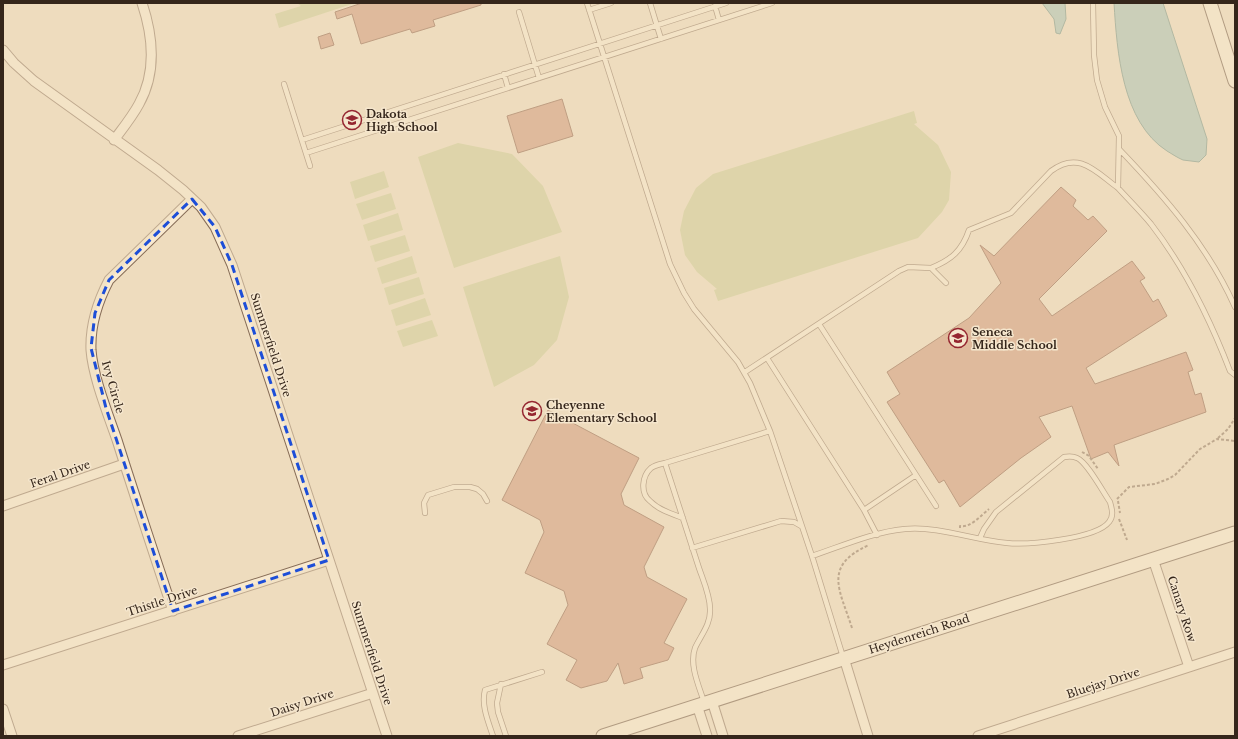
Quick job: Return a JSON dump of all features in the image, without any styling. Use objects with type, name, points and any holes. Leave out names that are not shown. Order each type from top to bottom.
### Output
[{"type":"street","points":[[114,140],[140,103],[149,76],[152,46],[150,31],[142,3]]},
{"type":"street","points":[[1210,3],[1235,81]]},
{"type":"street","name":"Summerfield Drive","points":[[3,50],[14,63],[34,81],[171,180],[208,216],[215,227],[232,265],[387,736]]},
{"type":"street","name":"Ivy Circle","points":[[173,611],[124,464],[93,364],[91,348],[95,313],[110,280],[192,199]]},
{"type":"street","name":"Feral Drive","points":[[3,506],[124,464]]},
{"type":"street","name":"Heydenreich Road","points":[[603,736],[1235,533]]},
{"type":"street","name":"Canary Row","points":[[1153,559],[1188,668]]},
{"type":"street","name":"Thistle Drive","points":[[3,665],[329,560]]},
{"type":"street","name":"Bluejay Drive","points":[[978,736],[1235,652]]},
{"type":"street","points":[[844,658],[868,736]]},
{"type":"street","name":"Daisy Drive","points":[[238,736],[373,693]]},
{"type":"street","points":[[705,703],[707,736]]},
{"type":"street","points":[[705,703],[723,736]]},
{"type":"street","points":[[3,709],[12,736]]},
{"type":"lane","points":[[587,3],[674,271],[684,293],[694,309],[745,372],[756,395],[770,431],[802,526],[844,658]]},
{"type":"lane","points":[[589,10],[611,3]]},
{"type":"lane","points":[[650,3],[661,39]]},
{"type":"lane","points":[[302,140],[726,3]]},
{"type":"lane","points":[[306,153],[772,3]]},
{"type":"lane","points":[[1093,3],[1094,55],[1097,80],[1105,107],[1119,136],[1118,188]]},
{"type":"lane","points":[[715,6],[719,20]]},
{"type":"lane","points":[[519,12],[539,78]]},
{"type":"lane","points":[[504,74],[508,88]]},
{"type":"lane","points":[[284,84],[310,166]]},
{"type":"lane","points":[[1118,150],[1175,210],[1218,274],[1235,306]]},
{"type":"lane","points":[[745,372],[899,271],[908,268],[931,268],[943,263],[960,250],[969,230],[1011,213],[1051,171],[1059,165],[1068,162],[1077,162],[1085,165],[1118,188],[1150,223],[1170,251],[1205,312],[1230,371],[1235,375]]},
{"type":"lane","points":[[931,268],[946,283]]},
{"type":"lane","points":[[819,324],[936,506]]},
{"type":"lane","points":[[767,358],[864,510],[877,535]]},
{"type":"lane","points":[[683,518],[658,508],[648,500],[644,491],[645,474],[652,467],[770,431]]},
{"type":"lane","points":[[812,556],[877,535],[905,529],[933,530],[1007,543],[1022,544],[1053,541],[1088,533],[1108,523],[1112,517],[1112,509],[1110,502],[1079,458],[1072,456],[1064,457],[996,512],[986,524],[980,538]]},
{"type":"lane","points":[[666,463],[709,600],[709,619],[694,650],[693,658],[696,678],[705,703]]},
{"type":"lane","points":[[864,510],[916,475]]},
{"type":"lane","points":[[424,513],[424,503],[428,496],[454,487],[470,487],[477,489],[483,494],[487,501]]},
{"type":"lane","points":[[692,548],[781,521],[794,522],[802,526]]},
{"type":"lane","points":[[493,736],[484,706],[483,696],[485,690],[542,672]]},
{"type":"lane","points":[[501,684],[497,702],[506,736]]},
{"type":"path","points":[[1117,499],[1129,487],[1155,484],[1175,475],[1200,449],[1217,439],[1228,429],[1235,418]]},
{"type":"path","points":[[1217,439],[1235,441]]},
{"type":"path","points":[[1080,451],[1089,456],[1099,470]]},
{"type":"path","points":[[1114,493],[1120,510],[1119,520],[1127,540]]},
{"type":"path","points":[[959,529],[960,526],[968,525],[990,508]]},
{"type":"path","points":[[852,628],[839,587],[838,574],[844,562],[858,550],[875,543]]},
{"type":"highlighted area","points":[[192,199],[215,227],[232,265],[329,560],[173,611],[106,408],[91,348],[95,313],[109,280]]},
{"type":"green space","points":[[297,3],[355,3],[279,28],[275,14],[301,6]]},
{"type":"green space","points":[[914,111],[917,123],[914,124],[938,145],[951,172],[949,200],[942,212],[918,238],[718,301],[714,290],[717,289],[697,272],[685,255],[680,230],[684,211],[696,188],[713,174]]},
{"type":"green space","points":[[458,143],[512,154],[543,186],[562,232],[454,268],[418,157]]},
{"type":"green space","points":[[384,171],[389,187],[355,199],[350,182]]},
{"type":"green space","points":[[391,193],[396,209],[362,220],[356,204]]},
{"type":"green space","points":[[398,213],[403,230],[368,241],[363,225]]},
{"type":"green space","points":[[405,235],[410,251],[375,262],[370,246]]},
{"type":"green space","points":[[412,256],[417,273],[382,284],[377,268]]},
{"type":"green space","points":[[560,256],[569,297],[557,340],[534,365],[494,387],[463,287]]},
{"type":"green space","points":[[419,277],[424,294],[389,305],[384,288]]},
{"type":"green space","points":[[425,298],[431,315],[396,326],[391,310]]},
{"type":"green space","points":[[432,320],[438,336],[403,347],[397,331]]},
{"type":"water","points":[[1042,3],[1065,3],[1066,19],[1060,34],[1056,33],[1054,19]]},
{"type":"water","points":[[1114,3],[1163,3],[1207,139],[1206,155],[1199,162],[1183,160],[1167,151],[1152,138],[1140,123],[1131,104],[1120,64]]},
{"type":"building","points":[[362,3],[481,3],[481,5],[433,20],[435,26],[412,33],[410,29],[361,44],[352,14],[337,19],[335,12]]},
{"type":"building","points":[[330,33],[334,45],[321,49],[318,37]]},
{"type":"building","points":[[562,99],[573,136],[518,153],[507,116]]},
{"type":"building","name":"Seneca Middle School","points":[[1061,187],[1076,200],[1073,206],[1088,220],[1093,216],[1107,231],[1039,299],[1052,316],[1132,261],[1145,278],[1140,281],[1153,302],[1158,299],[1167,316],[1086,368],[1095,384],[1186,352],[1193,370],[1188,372],[1195,395],[1201,393],[1206,412],[1114,445],[1119,466],[1108,452],[1091,459],[1072,406],[1039,417],[1051,437],[1021,458],[960,507],[944,480],[939,483],[887,402],[900,394],[887,372],[969,318],[1001,283],[980,245],[994,256]]},
{"type":"building","name":"Cheyenne Elementary School","points":[[548,410],[639,458],[621,494],[624,505],[664,527],[644,567],[647,577],[687,599],[664,643],[674,648],[668,660],[640,668],[643,678],[624,684],[618,663],[607,681],[581,688],[566,680],[577,660],[547,644],[568,605],[564,591],[525,573],[544,532],[540,520],[502,500]]},
{"type":"place","name":"Dakota High School","points":[[352,120]]},
{"type":"place","name":"Seneca Middle School","points":[[958,338]]},
{"type":"place","name":"Cheyenne Elementary School","points":[[532,411]]}]
